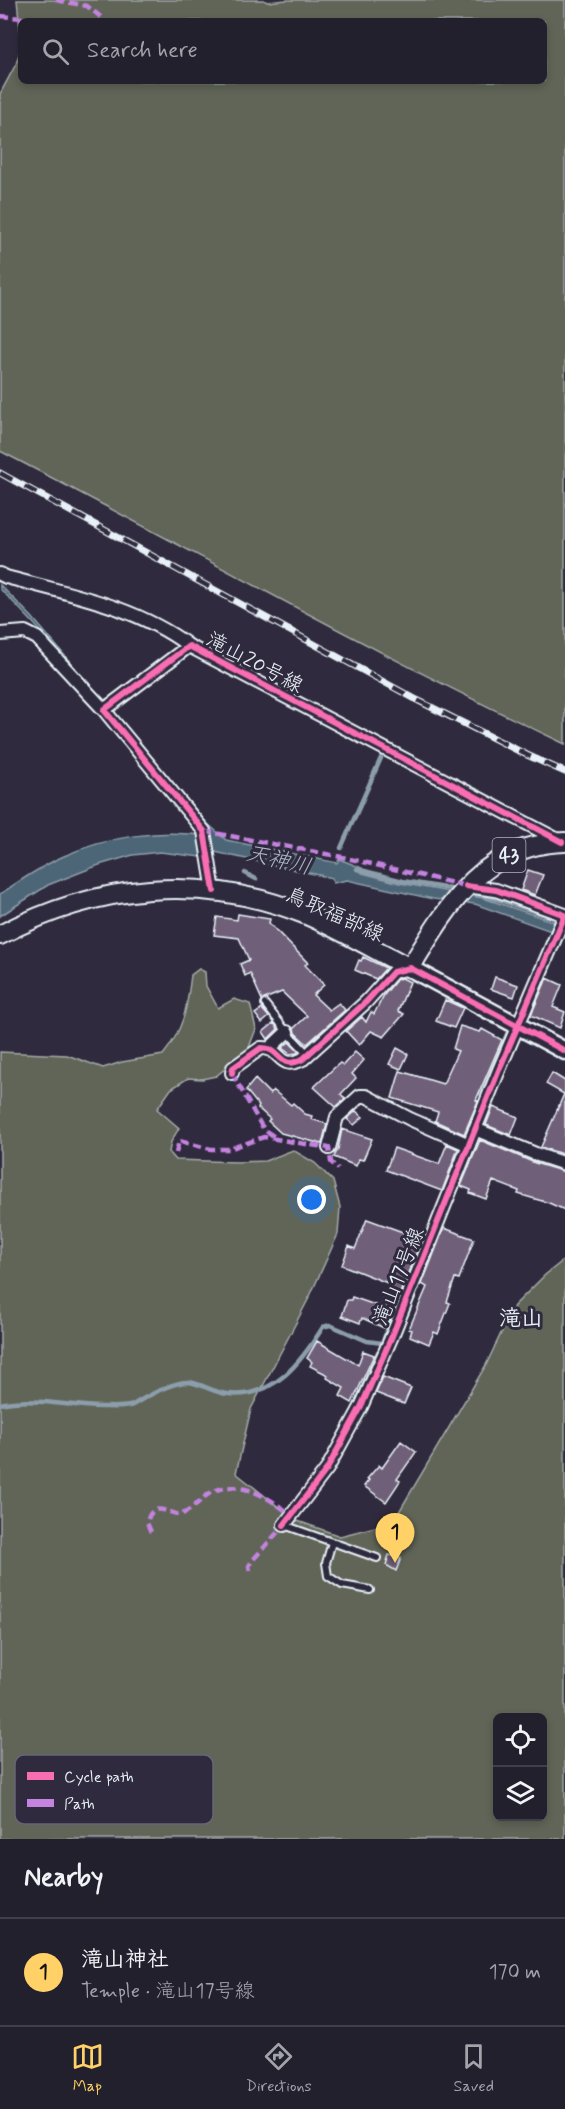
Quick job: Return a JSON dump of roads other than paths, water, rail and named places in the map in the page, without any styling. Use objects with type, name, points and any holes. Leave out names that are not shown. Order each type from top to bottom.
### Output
[{"type":"main road","name":"43","points":[[410,968],[448,908],[465,887],[492,864],[516,851],[532,846],[563,842]]},
{"type":"main road","name":"鳥取福部線","points":[[0,935],[57,910],[105,895],[171,888],[214,891],[263,901],[305,915],[410,968]]},
{"type":"street","points":[[0,574],[119,608],[168,630],[189,646]]},
{"type":"street","points":[[0,634],[25,632],[37,638],[104,710],[205,834],[214,891]]},
{"type":"street","name":"滝山20号線","points":[[104,710],[189,646],[563,842]]},
{"type":"street","name":"滝山17号線","points":[[284,1525],[327,1469],[361,1407],[565,915],[496,890],[465,887]]},
{"type":"street","points":[[232,1073],[232,1068],[261,1048],[269,1049],[286,1063],[293,1064],[308,1054],[366,1002],[393,972],[410,968],[565,1051]]},
{"type":"street","points":[[269,1049],[287,1032]]},
{"type":"street","points":[[328,1148],[337,1117],[360,1096],[366,1096],[410,1119],[469,1144]]},
{"type":"street","points":[[475,1129],[565,1164]]},
{"type":"lane","points":[[265,1004],[308,1054]]},
{"type":"lane","points":[[284,1525],[377,1558]]},
{"type":"lane","points":[[332,1542],[326,1563],[328,1576],[342,1585],[370,1590]]},
{"type":"water","name":"天神川","points":[[0,585],[32,617],[207,823],[226,840],[337,863],[339,859],[362,868],[362,873],[400,883],[483,898],[565,926],[565,936],[475,904],[433,899],[347,880],[333,883],[332,878],[215,852],[201,857],[160,852],[133,855],[99,865],[48,885],[0,916],[0,894],[47,864],[81,849],[117,839],[153,834],[209,836],[82,678],[0,589]]},
{"type":"waterway","points":[[341,848],[381,758]]},
{"type":"waterway","points":[[357,869],[403,881],[457,890]]},
{"type":"waterway","name":"天神川","points":[[245,873],[256,879]]},
{"type":"waterway","points":[[468,892],[560,920]]},
{"type":"waterway","points":[[481,1101],[483,1095],[481,1094],[508,1032]]},
{"type":"waterway","points":[[0,1404],[25,1401],[126,1407],[182,1382],[198,1384],[228,1394],[259,1391],[284,1376],[305,1353],[323,1327],[330,1325],[367,1341],[382,1343],[413,1267]]},
{"type":"waterway","points":[[352,1413],[378,1352]]},
{"type":"railway","points":[[0,473],[417,700],[565,772]]},
{"type":"place","name":"滝山神社","points":[[395,1563]]},
{"type":"district","name":"滝山","points":[[521,1317]]}]
